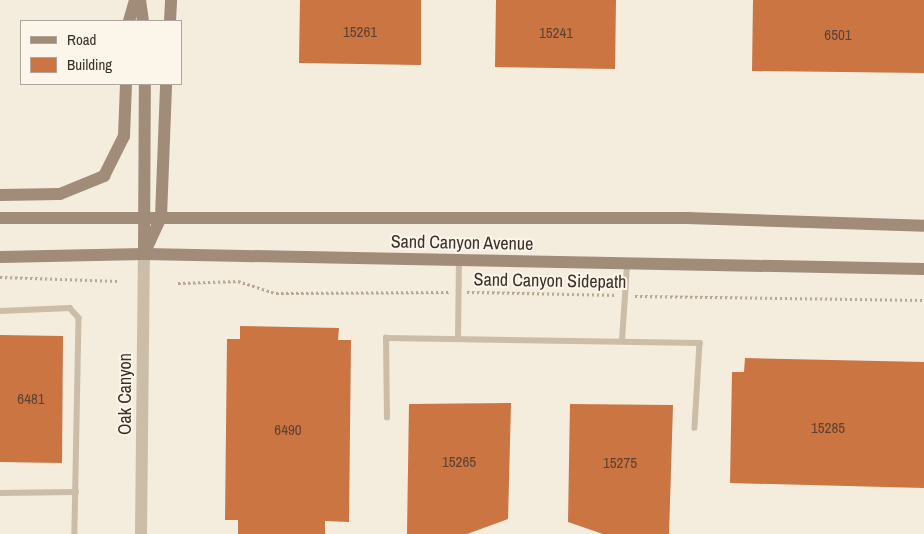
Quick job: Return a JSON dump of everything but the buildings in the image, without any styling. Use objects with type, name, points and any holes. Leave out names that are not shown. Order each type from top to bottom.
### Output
[{"type":"main road","points":[[129,20],[135,0]]},
{"type":"main road","points":[[140,0],[143,20]]},
{"type":"main road","points":[[170,20],[171,0]]},
{"type":"main road","points":[[0,195],[60,194],[104,176],[124,136],[126,85]]},
{"type":"main road","points":[[144,254],[145,85]]},
{"type":"main road","points":[[144,254],[161,217],[166,85]]},
{"type":"main road","name":"Sand Canyon Avenue","points":[[0,218],[143,216],[687,218],[924,226]]},
{"type":"main road","name":"Sand Canyon Avenue","points":[[0,257],[144,254],[924,270]]},
{"type":"street","name":"Oak Canyon","points":[[141,534],[144,254]]},
{"type":"lane","points":[[458,339],[459,260]]},
{"type":"lane","points":[[622,341],[627,264]]},
{"type":"lane","points":[[0,311],[70,308],[78,318],[75,534]]},
{"type":"lane","points":[[386,418],[386,338],[700,343],[695,428]]},
{"type":"lane","points":[[0,493],[76,492]]},
{"type":"path","points":[[0,277],[119,281]]},
{"type":"path","name":"Sand Canyon Sidepath","points":[[178,283],[238,281],[276,293],[459,292],[924,300]]}]
